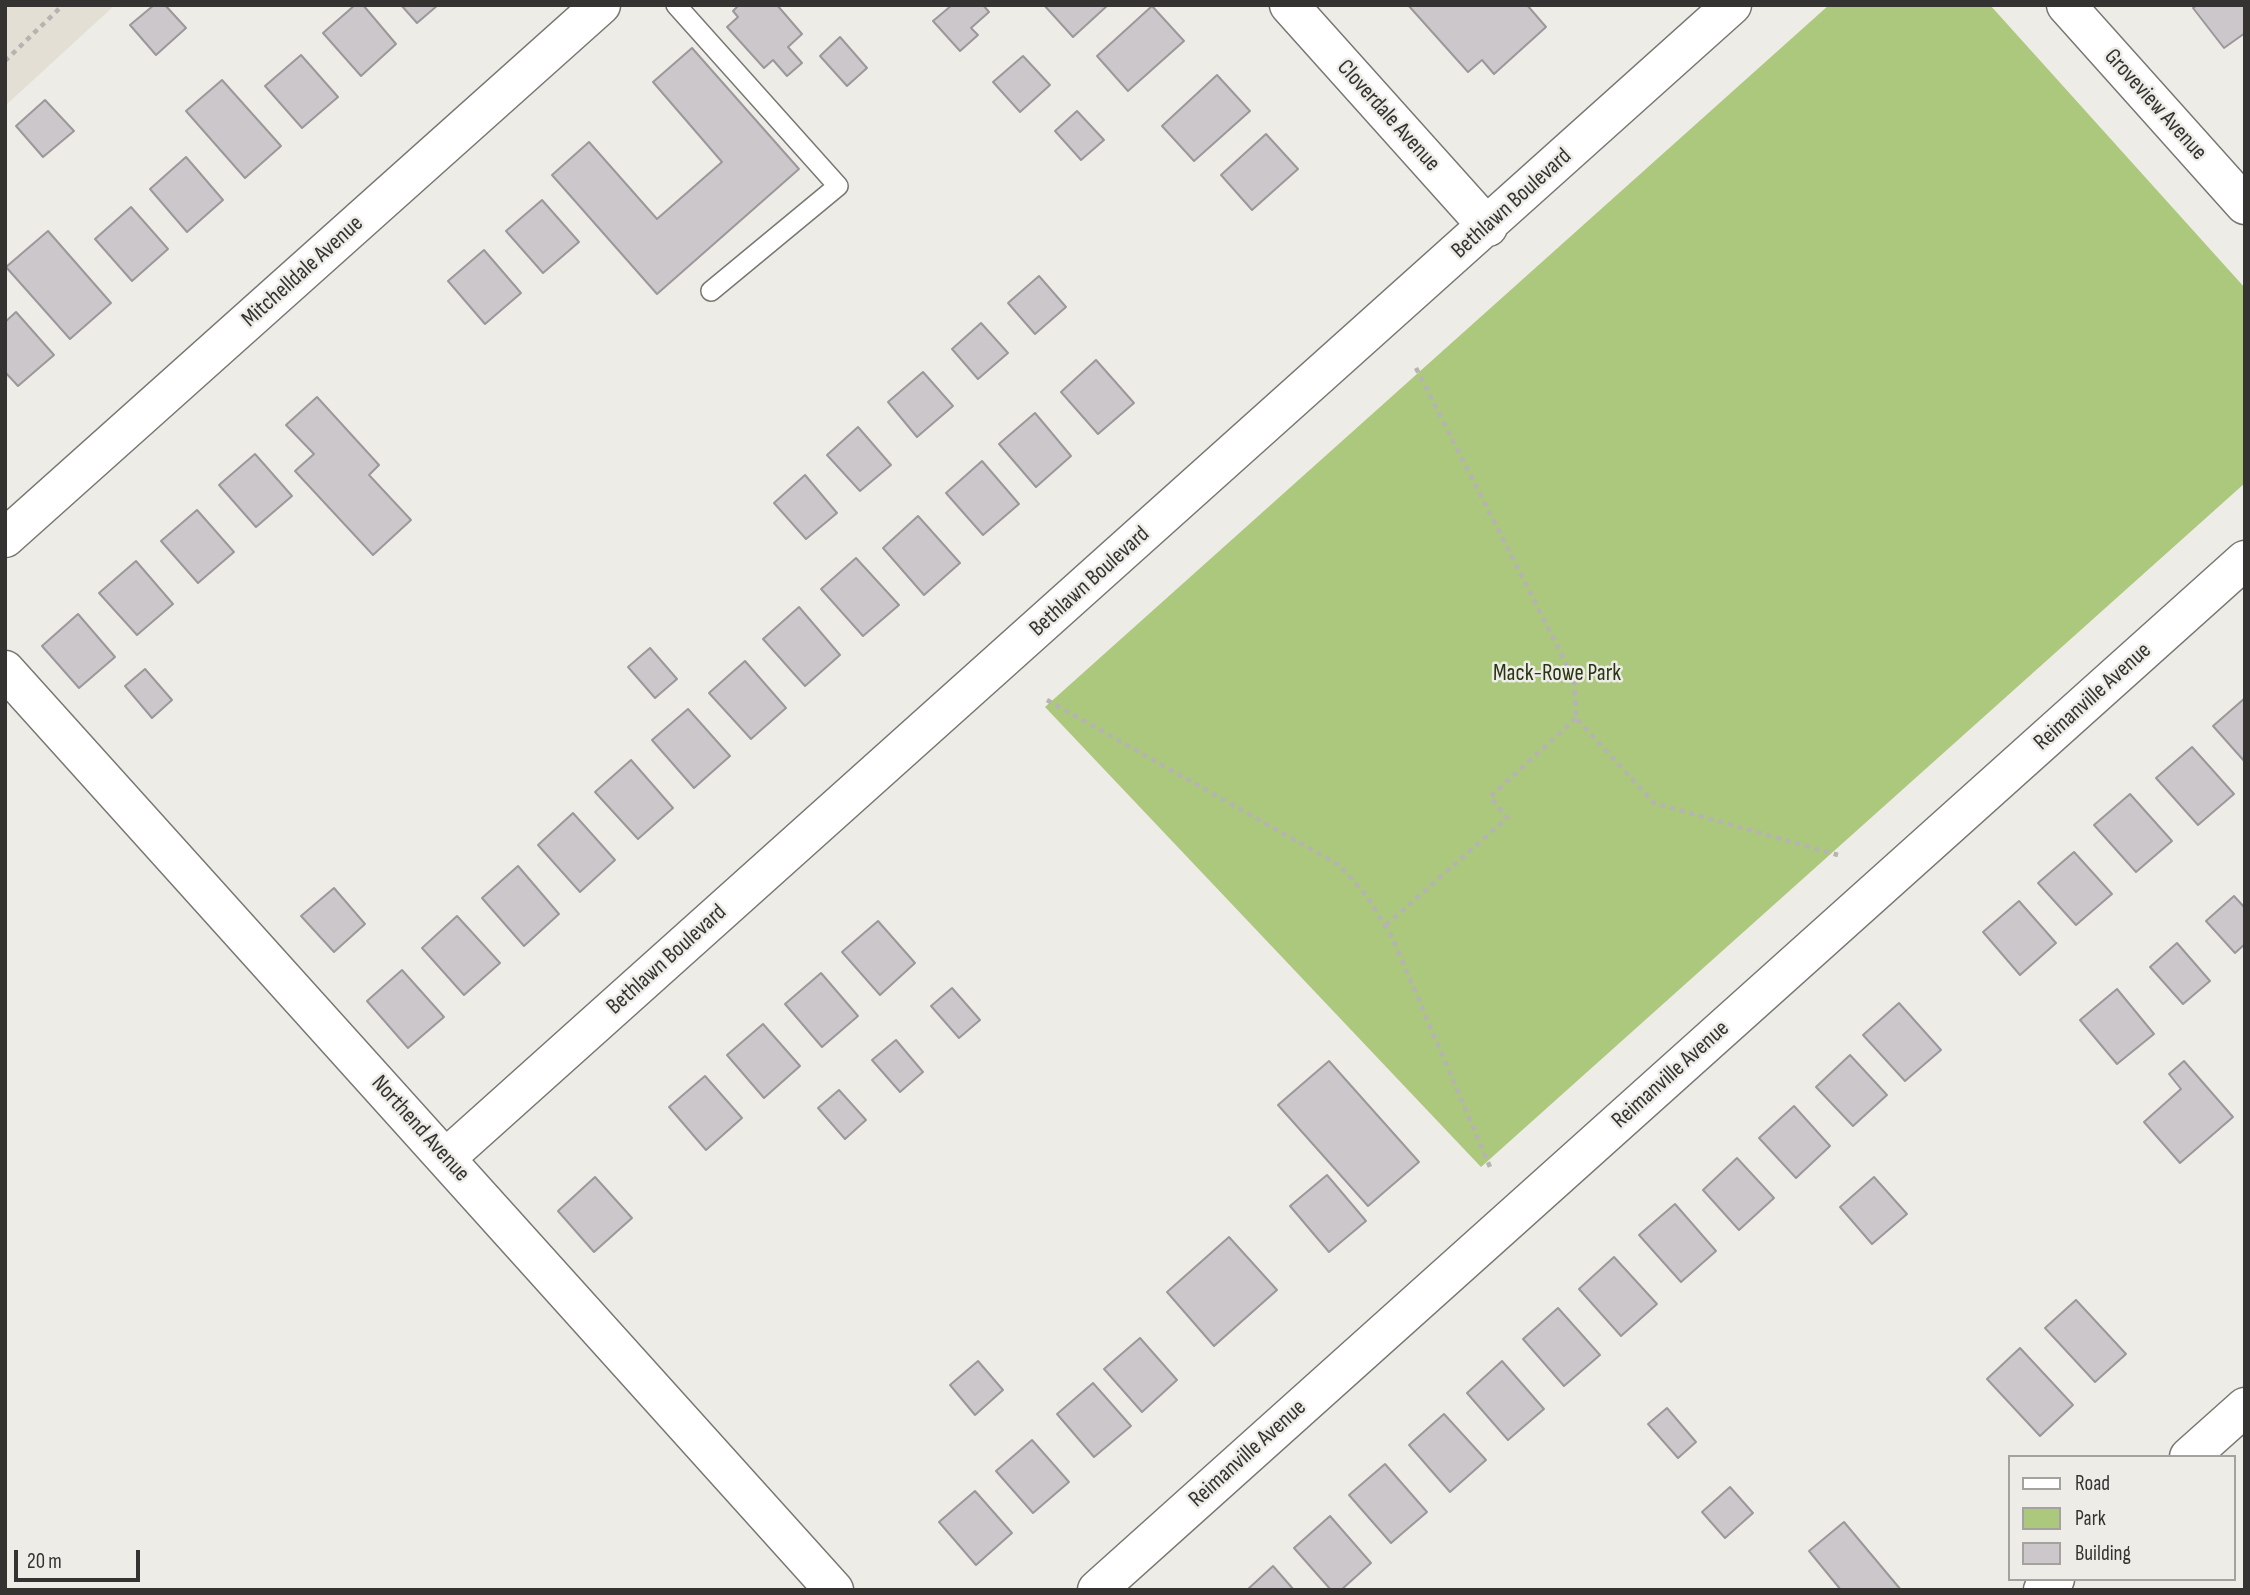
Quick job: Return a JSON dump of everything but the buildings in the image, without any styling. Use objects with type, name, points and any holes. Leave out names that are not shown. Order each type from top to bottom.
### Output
[{"type":"street","name":"Mitchelldale Avenue","points":[[5,538],[601,5]]},
{"type":"street","name":"Cloverdale Avenue","points":[[1289,5],[1488,227]]},
{"type":"street","name":"Bethlawn Boulevard","points":[[446,1158],[1488,227],[1732,5]]},
{"type":"street","name":"Groveview Avenue","points":[[2066,5],[2245,205]]},
{"type":"street","name":"Reimanville Avenue","points":[[1097,1590],[2245,560]]},
{"type":"street","name":"Northend Avenue","points":[[5,670],[834,1590]]},
{"type":"street","points":[[2191,1455],[2245,1406]]},
{"type":"lane","points":[[676,5],[838,186],[711,291]]},
{"type":"path","points":[[5,61],[63,5]]},
{"type":"path","points":[[1416,368],[1574,679],[1576,718],[1654,803],[1838,855]]},
{"type":"path","points":[[1047,700],[1339,865],[1366,895],[1385,925],[1490,1167]]},
{"type":"path","points":[[1385,925],[1507,818],[1490,797],[1576,718]]},
{"type":"shaded area","points":[[5,5],[115,5],[5,106]]},
{"type":"green space","name":"Mack-Rowe Park","points":[[1829,5],[1990,5],[2245,288],[2245,483],[1481,1167],[1045,707]]}]
